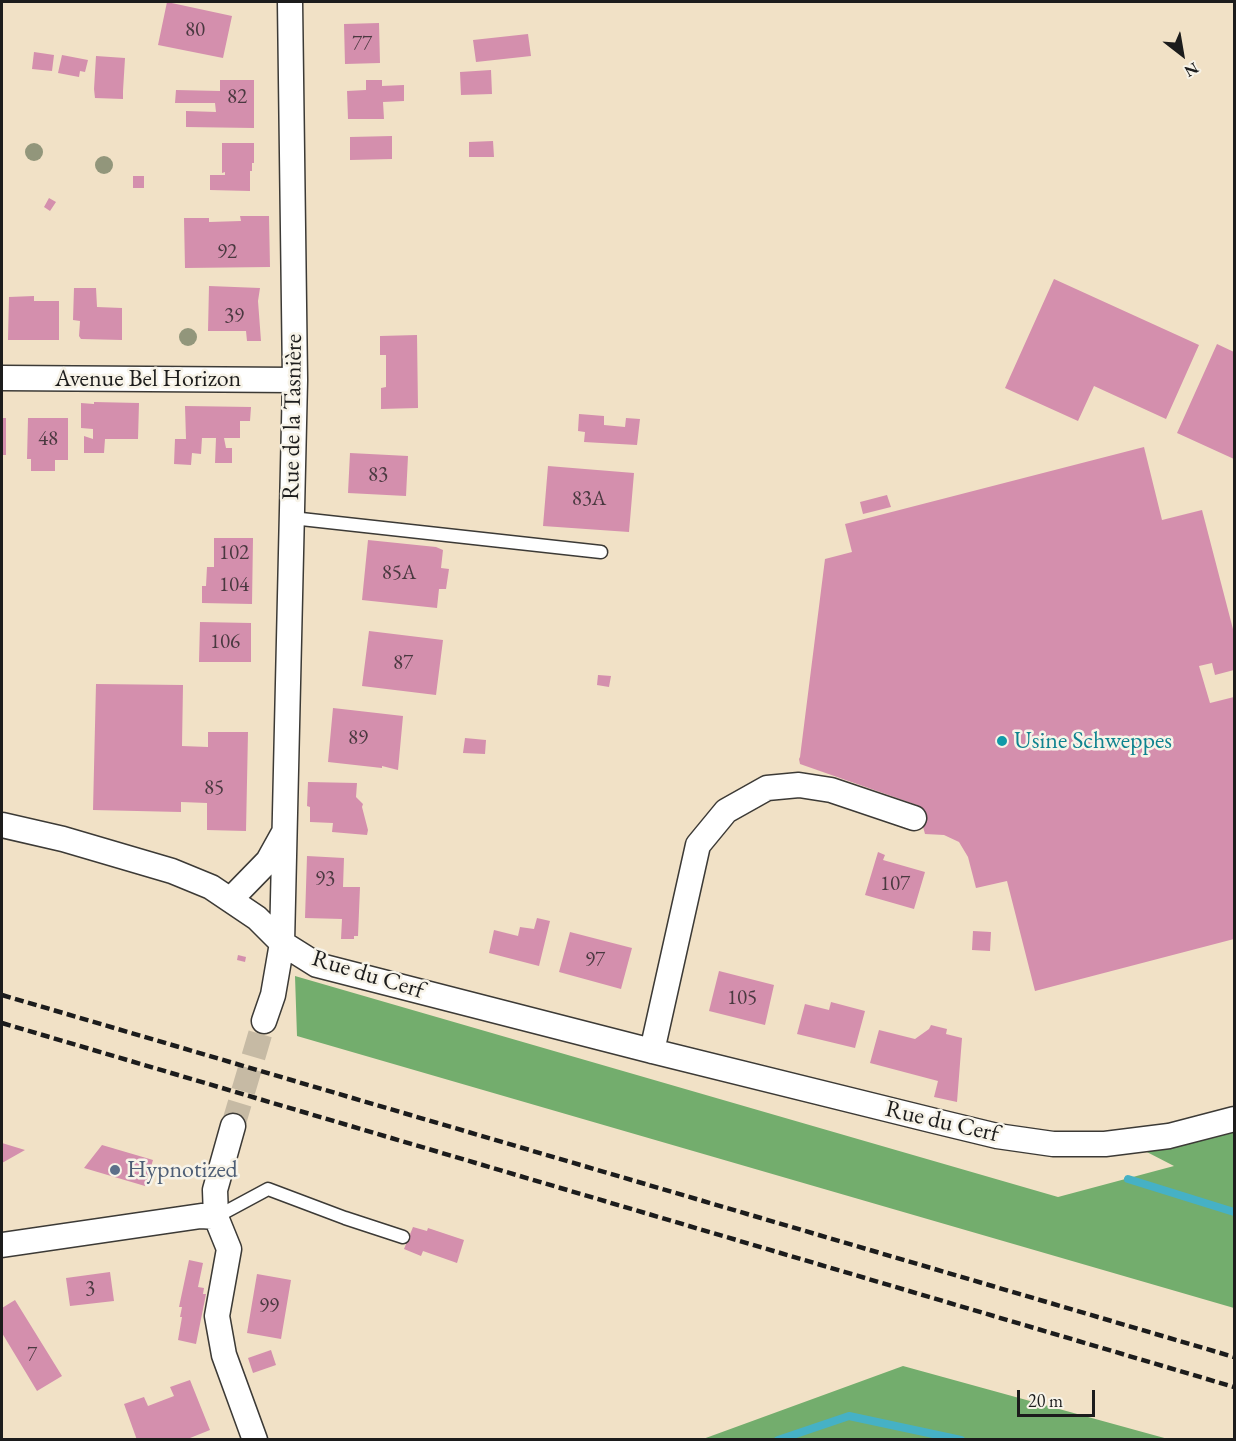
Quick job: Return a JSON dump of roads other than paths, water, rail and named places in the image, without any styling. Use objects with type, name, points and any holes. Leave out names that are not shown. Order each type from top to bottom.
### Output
[{"type":"street","name":"Rue de la Tasnière","points":[[264,1021],[273,994],[282,944],[285,831],[295,380],[290,2]]},
{"type":"street","name":"Avenue Bel Horizon","points":[[2,378],[295,380]]},
{"type":"street","points":[[652,1051],[698,845],[726,811],[767,788],[799,785],[831,790],[914,818]]},
{"type":"street","name":"Rue du Cerf","points":[[2,825],[63,839],[211,886],[257,918],[282,944],[317,965],[997,1136],[1053,1144],[1105,1144],[1159,1137],[1234,1119]]},
{"type":"street","name":"Rue de la Tasnière","points":[[231,898],[268,861],[285,831]]},
{"type":"street","points":[[233,1126],[215,1190],[216,1217],[229,1249],[217,1316],[224,1355],[255,1440]]},
{"type":"street","points":[[2,1245],[201,1216],[216,1217]]},
{"type":"lane","points":[[292,518],[601,552]]},
{"type":"lane","points":[[216,1217],[268,1189],[403,1237]]},
{"type":"waterway","points":[[1128,1179],[1234,1212]]},
{"type":"waterway","points":[[778,1440],[849,1416],[961,1440]]},
{"type":"tunnel","points":[[233,1126],[264,1021]]},
{"type":"railway","points":[[2,995],[1234,1357]]},
{"type":"railway","points":[[2,1023],[1234,1387]]},
{"type":"place","name":"Usine Schweppes","points":[[1002,741]]},
{"type":"place","name":"Hypnotized","points":[[115,1170]]}]
